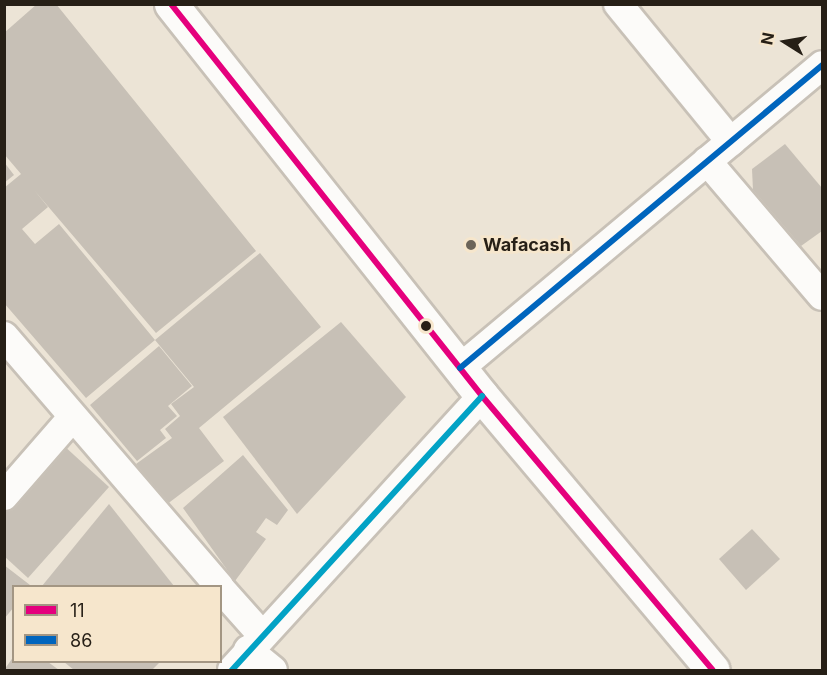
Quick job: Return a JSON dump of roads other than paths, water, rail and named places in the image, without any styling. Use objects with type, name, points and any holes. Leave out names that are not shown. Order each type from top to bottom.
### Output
[{"type":"street","points":[[171,4],[482,396],[713,670]]},
{"type":"street","points":[[618,4],[731,142]]},
{"type":"street","points":[[460,368],[822,65]]},
{"type":"street","points":[[707,161],[822,296]]},
{"type":"street","points":[[4,336],[71,418],[218,585]]},
{"type":"street","points":[[247,652],[482,396]]},
{"type":"street","points":[[4,496],[71,418]]},
{"type":"street","points":[[222,592],[247,652],[273,670]]},
{"type":"place","name":"Wafacash","points":[[471,245]]}]
